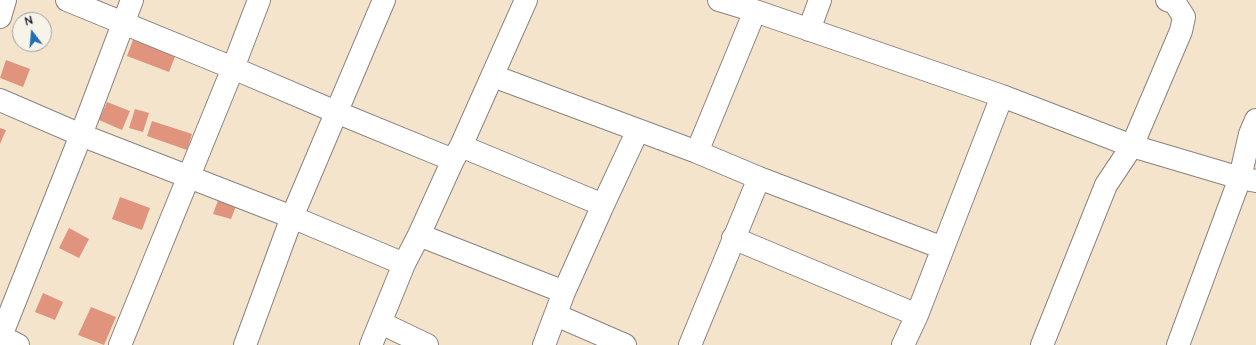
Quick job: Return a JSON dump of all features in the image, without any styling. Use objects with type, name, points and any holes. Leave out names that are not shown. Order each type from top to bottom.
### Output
[{"type":"street","points":[[0,17],[6,0]]},
{"type":"street","points":[[67,0],[336,112],[603,205]]},
{"type":"street","points":[[6,339],[132,0]]},
{"type":"street","points":[[120,345],[233,68],[259,0]]},
{"type":"street","points":[[245,345],[292,217],[384,0]]},
{"type":"street","points":[[371,345],[404,264],[493,76],[526,0]]},
{"type":"street","points":[[719,0],[1002,96],[1132,146],[1248,180]]},
{"type":"street","points":[[809,30],[820,0]]},
{"type":"street","points":[[1042,345],[1106,185],[1132,146],[1178,38],[1184,17],[1175,3],[1167,0]]},
{"type":"street","points":[[697,152],[755,11]]},
{"type":"street","points":[[493,76],[697,152],[759,178],[942,248]]},
{"type":"street","points":[[904,345],[1002,96]]},
{"type":"street","points":[[0,100],[81,135],[292,217],[404,264]]},
{"type":"street","points":[[1178,345],[1248,180],[1250,134],[1256,120]]},
{"type":"street","points":[[544,345],[564,292],[638,130]]},
{"type":"street","points":[[696,343],[734,238],[759,178]]},
{"type":"street","points":[[419,235],[564,292]]},
{"type":"street","points":[[734,238],[917,315]]},
{"type":"street","points":[[556,315],[625,345]]},
{"type":"street","points":[[381,323],[427,345]]},
{"type":"building","points":[[134,37],[176,54],[169,72],[127,56]]},
{"type":"building","points":[[6,60],[30,69],[23,87],[0,78]]},
{"type":"building","points":[[107,102],[130,111],[122,130],[99,120]]},
{"type":"building","points":[[135,109],[149,113],[143,132],[129,128]]},
{"type":"building","points":[[152,121],[192,134],[187,150],[147,136]]},
{"type":"building","points":[[0,128],[6,130],[0,144]]},
{"type":"building","points":[[220,195],[238,201],[231,219],[213,214]]},
{"type":"building","points":[[120,197],[150,208],[142,230],[112,219]]},
{"type":"building","points":[[69,228],[89,239],[79,258],[59,248]]},
{"type":"building","points":[[43,293],[63,302],[55,320],[35,312]]},
{"type":"building","points":[[91,307],[116,317],[104,345],[78,335]]}]
